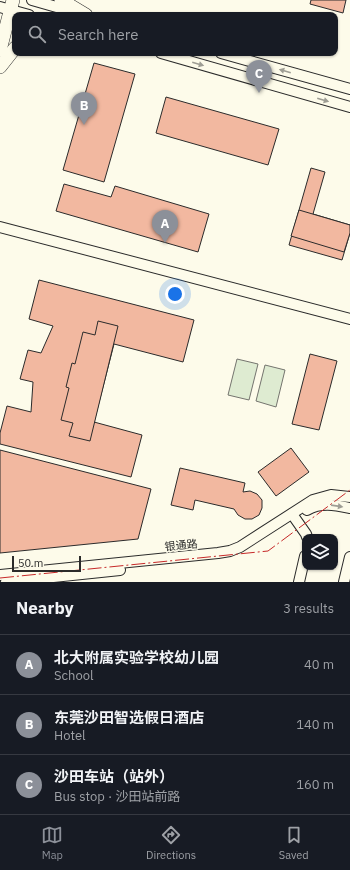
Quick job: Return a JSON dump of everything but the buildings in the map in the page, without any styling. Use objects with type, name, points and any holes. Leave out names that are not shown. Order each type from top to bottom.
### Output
[{"type":"main road","points":[[61,0],[81,12]]},
{"type":"main road","points":[[0,50],[8,5]]},
{"type":"main road","points":[[0,67],[12,52]]},
{"type":"street","points":[[32,0],[75,12]]},
{"type":"street","points":[[8,5],[23,12]]},
{"type":"street","points":[[172,56],[350,107]]},
{"type":"street","points":[[232,56],[350,89]]},
{"type":"street","points":[[0,227],[350,319]]},
{"type":"street","name":"银通路","points":[[6,582],[231,557],[243,552],[294,516],[313,500],[324,496],[338,495],[350,497]]},
{"type":"street","name":"银通路","points":[[0,575],[218,554],[240,547],[314,506],[330,505],[350,508]]},
{"type":"street","points":[[294,516],[305,534]]},
{"type":"street","points":[[344,582],[350,557]]},
{"type":"street","points":[[299,582],[302,569]]},
{"type":"green space","points":[[237,359],[258,364],[249,400],[228,395]]},
{"type":"green space","points":[[265,365],[285,370],[276,407],[256,401]]},
{"type":"power","points":[[0,578],[268,551],[350,490]]},
{"type":"place","name":"沙田车站（站外）","points":[[259,93]]},
{"type":"place","name":"东莞沙田智选假日酒店","points":[[84,125]]},
{"type":"place","name":"北大附属实验学校幼儿园","points":[[165,243]]}]
